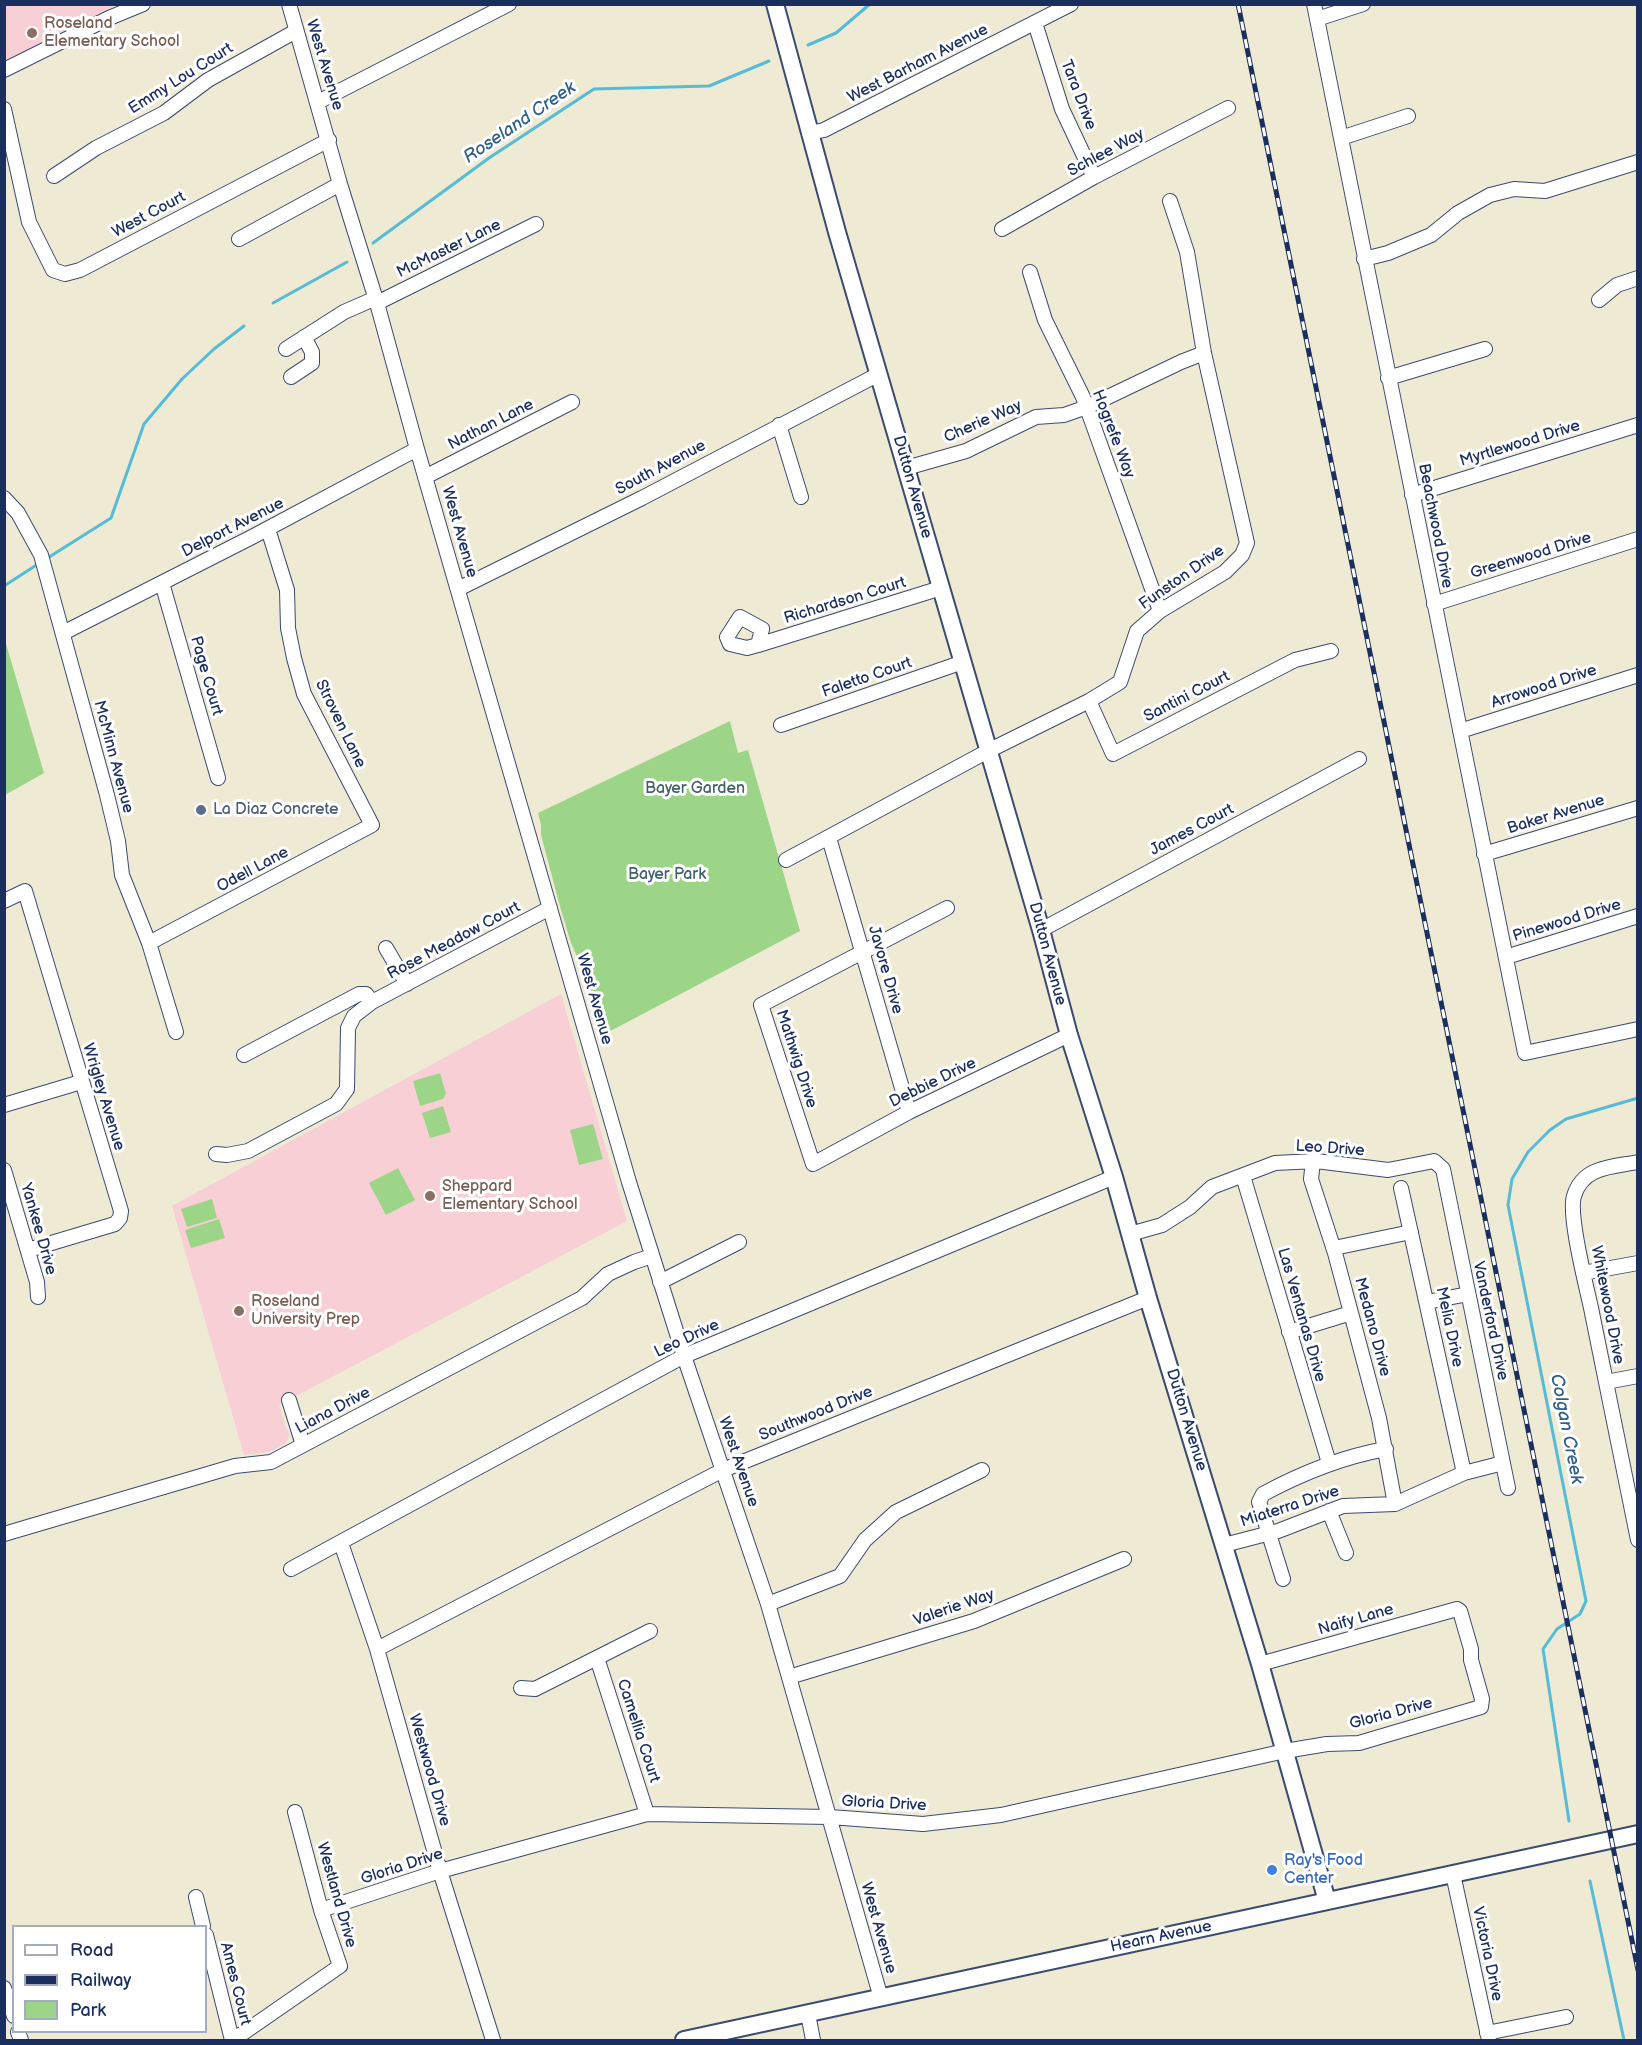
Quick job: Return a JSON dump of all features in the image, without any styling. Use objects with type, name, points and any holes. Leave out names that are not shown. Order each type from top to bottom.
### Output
[{"type":"main road","name":"Dutton Avenue","points":[[775,4],[809,133],[1041,930],[1069,1035],[1260,1664],[1327,1901]]},
{"type":"main road","name":"Hearn Avenue","points":[[684,2040],[1638,1834]]},
{"type":"street","points":[[4,70],[108,18],[143,4]]},
{"type":"street","name":"West Avenue","points":[[289,4],[340,184],[377,301],[425,477],[652,1256],[768,1604],[881,1998]]},
{"type":"street","points":[[318,102],[509,4]]},
{"type":"street","name":"West Barham Avenue","points":[[809,133],[824,130],[1071,4]]},
{"type":"street","name":"Beachwood Drive","points":[[1314,4],[1525,1053],[1638,1029]]},
{"type":"street","points":[[1317,19],[1363,4]]},
{"type":"street","name":"Tara Drive","points":[[1035,23],[1062,109],[1095,177]]},
{"type":"street","name":"Emmy Lou Court","points":[[54,176],[96,148],[164,112],[208,80],[296,31]]},
{"type":"street","name":"Schlee Way","points":[[1002,229],[1227,108]]},
{"type":"street","name":"West Court","points":[[4,109],[29,222],[52,270],[65,274],[80,270],[329,140]]},
{"type":"street","points":[[1341,138],[1408,116]]},
{"type":"street","points":[[1364,259],[1388,253],[1431,235],[1458,213],[1490,195],[1514,189],[1545,191],[1638,162]]},
{"type":"street","points":[[239,239],[340,184]]},
{"type":"street","name":"Funston Drive","points":[[786,860],[988,751],[1089,701],[1120,682],[1137,631],[1160,611],[1225,572],[1242,555],[1247,543],[1204,353],[1187,252],[1170,201]]},
{"type":"street","name":"McMaster Lane","points":[[286,349],[344,312],[377,301],[536,224]]},
{"type":"street","name":"Hogrefe Way","points":[[1030,272],[1045,320],[1087,407],[1160,611]]},
{"type":"street","points":[[1599,300],[1617,285],[1638,278]]},
{"type":"street","points":[[291,377],[312,363],[312,352],[304,337]]},
{"type":"street","points":[[1388,378],[1485,349]]},
{"type":"street","name":"Cherie Way","points":[[906,468],[966,451],[1036,417],[1058,416],[1087,407],[1204,353]]},
{"type":"street","name":"South Avenue","points":[[458,589],[616,511],[879,374]]},
{"type":"street","name":"Nathan Lane","points":[[425,477],[572,402]]},
{"type":"street","points":[[779,425],[801,497]]},
{"type":"street","name":"Myrtlewood Drive","points":[[1412,495],[1638,425]]},
{"type":"street","name":"Delport Avenue","points":[[63,633],[268,529],[417,449]]},
{"type":"street","name":"McMinn Avenue","points":[[4,498],[18,513],[41,555],[107,795],[118,841],[122,875],[149,943],[176,1032]]},
{"type":"street","name":"Stroven Lane","points":[[268,529],[287,590],[288,628],[304,694],[372,825]]},
{"type":"street","name":"Greenwood Drive","points":[[1434,604],[1638,539]]},
{"type":"street","name":"Page Court","points":[[162,583],[218,778]]},
{"type":"street","name":"Richardson Court","points":[[758,645],[941,588]]},
{"type":"street","name":"Santini Court","points":[[1089,701],[1113,754],[1295,660],[1331,651]]},
{"type":"street","name":"Faletto Court","points":[[781,725],[963,662]]},
{"type":"street","name":"Arrowood Drive","points":[[1460,731],[1638,675]]},
{"type":"street","name":"James Court","points":[[1041,930],[1359,759]]},
{"type":"street","name":"Baker Avenue","points":[[1484,854],[1638,808]]},
{"type":"street","name":"Odell Lane","points":[[149,943],[372,825]]},
{"type":"street","name":"Javore Drive","points":[[829,838],[909,1112]]},
{"type":"street","name":"Wrigley Avenue","points":[[4,901],[25,891],[119,1203],[120,1218],[115,1224],[28,1250]]},
{"type":"street","name":"Rose Meadow Court","points":[[216,1154],[227,1155],[248,1151],[336,1104],[344,1095],[349,1081],[348,1028],[354,1016],[372,1002],[550,908]]},
{"type":"street","points":[[862,951],[947,908]]},
{"type":"street","name":"Pinewood Drive","points":[[1506,957],[1638,916]]},
{"type":"street","points":[[386,948],[407,984]]},
{"type":"street","name":"Mathwig Drive","points":[[813,1164],[761,1005],[862,951]]},
{"type":"street","points":[[244,1055],[359,994],[366,994],[372,1002]]},
{"type":"street","name":"Debbie Drive","points":[[813,1164],[909,1112],[1069,1035]]},
{"type":"street","points":[[4,1105],[81,1082]]},
{"type":"street","name":"Leo Drive","points":[[1130,1234],[1162,1225],[1190,1207],[1212,1187],[1275,1163],[1313,1161],[1388,1170],[1434,1161],[1437,1163]]},
{"type":"street","name":"Medano Drive","points":[[1313,1161],[1311,1179],[1334,1248],[1351,1313],[1386,1449],[1395,1504]]},
{"type":"street","name":"Whitewood Drive","points":[[1638,1162],[1603,1168],[1590,1173],[1580,1184],[1574,1196],[1572,1209],[1583,1274],[1638,1540]]},
{"type":"street","name":"Vanderford Drive","points":[[1437,1163],[1443,1169],[1508,1488]]},
{"type":"street","name":"Yankee Drive","points":[[4,1170],[10,1208],[28,1250],[37,1282],[38,1297]]},
{"type":"street","name":"Las Ventanas Drive","points":[[1243,1176],[1329,1463]]},
{"type":"street","name":"Leo Drive","points":[[291,1569],[684,1356],[1114,1178]]},
{"type":"street","name":"Melia Drive","points":[[1401,1188],[1464,1473]]},
{"type":"street","points":[[1334,1248],[1411,1232]]},
{"type":"street","points":[[660,1282],[739,1242]]},
{"type":"street","name":"Liana Drive","points":[[4,1534],[235,1466],[271,1462],[582,1298],[608,1274],[652,1256]]},
{"type":"street","points":[[1583,1274],[1638,1263]]},
{"type":"street","points":[[1427,1302],[1468,1294]]},
{"type":"street","name":"Southwood Drive","points":[[377,1649],[723,1470],[1148,1298]]},
{"type":"street","points":[[1288,1332],[1351,1313]]},
{"type":"street","points":[[1606,1382],[1638,1376]]},
{"type":"street","points":[[289,1400],[303,1445]]},
{"type":"street","points":[[1283,1579],[1259,1502],[1263,1494],[1329,1463],[1358,1454],[1386,1449]]},
{"type":"street","name":"Miaterra Drive","points":[[1224,1545],[1268,1533],[1348,1505],[1395,1504],[1464,1473],[1503,1463]]},
{"type":"street","points":[[768,1604],[840,1576],[865,1540],[896,1512],[982,1470]]},
{"type":"street","points":[[1329,1511],[1346,1552]]},
{"type":"street","name":"Westwood Drive","points":[[341,1543],[377,1649],[440,1871],[493,2040]]},
{"type":"street","name":"Valerie Way","points":[[789,1677],[974,1621],[1124,1559]]},
{"type":"street","name":"Naify Lane","points":[[1260,1664],[1457,1609],[1460,1611],[1471,1649],[1471,1660],[1482,1700],[1481,1707]]},
{"type":"street","points":[[521,1688],[535,1689],[650,1631]]},
{"type":"street","name":"Camellia Court","points":[[597,1658],[647,1814]]},
{"type":"street","name":"Gloria Drive","points":[[321,1910],[440,1871],[647,1814],[830,1817],[923,1824],[1001,1815],[1285,1751],[1327,1744],[1359,1743],[1481,1707]]},
{"type":"street","name":"Westland Drive","points":[[232,2040],[340,1966],[321,1910],[295,1812]]},
{"type":"street","name":"Victoria Drive","points":[[1454,1874],[1488,2037]]},
{"type":"street","name":"Ames Court","points":[[196,1897],[203,1925]]},
{"type":"street","name":"Ames Court","points":[[207,1939],[232,2040]]},
{"type":"street","points":[[4,1988],[12,2010]]},
{"type":"street","points":[[808,2014],[813,2040]]},
{"type":"street","points":[[1488,2037],[1566,2017]]},
{"type":"shaded area","name":"Roseland Elementary School","points":[[5,5],[116,5],[5,61]]},
{"type":"shaded area","name":"Sheppard Elementary School","points":[[561,994],[627,1221],[279,1405],[289,1435],[286,1443],[269,1452],[244,1455],[172,1206]]},
{"type":"green space","points":[[4,637],[44,773],[5,795],[4,795]]},
{"type":"green space","name":"Bayer Park","points":[[730,721],[738,753],[748,750],[800,931],[599,1037],[579,961],[561,910],[541,835],[538,813]]},
{"type":"green space","points":[[440,1073],[446,1094],[443,1099],[420,1106],[413,1081]]},
{"type":"green space","points":[[443,1106],[451,1132],[430,1138],[422,1113]]},
{"type":"green space","points":[[593,1124],[603,1159],[579,1165],[570,1130]]},
{"type":"green space","points":[[398,1168],[415,1200],[386,1215],[369,1183]]},
{"type":"green space","points":[[212,1199],[217,1218],[187,1227],[181,1209]]},
{"type":"green space","points":[[219,1219],[225,1238],[191,1248],[185,1230]]},
{"type":"waterway","name":"Roseland Creek","points":[[808,45],[836,33],[870,4]]},
{"type":"waterway","name":"Roseland Creek","points":[[373,243],[489,158],[594,89],[709,86],[769,61]]},
{"type":"waterway","name":"Roseland Creek","points":[[273,303],[347,262]]},
{"type":"waterway","name":"Roseland Creek","points":[[46,559],[111,518],[144,424],[182,379],[214,349],[244,326]]},
{"type":"waterway","name":"Roseland Creek","points":[[4,586],[38,564]]},
{"type":"waterway","name":"Colgan Creek","points":[[1569,1821],[1543,1649],[1557,1629],[1580,1614],[1586,1601],[1508,1205],[1512,1179],[1528,1152],[1550,1130],[1566,1119],[1638,1098]]},
{"type":"waterway","name":"Colgan Creek","points":[[1590,1881],[1624,2040]]},
{"type":"railway","points":[[1238,4],[1638,1970]]},
{"type":"place","name":"Roseland Elementary School","points":[[32,33]]},
{"type":"place","name":"La Diaz Concrete","points":[[201,810]]},
{"type":"place","name":"Sheppard Elementary School","points":[[430,1196]]},
{"type":"place","name":"Roseland University Prep","points":[[239,1311]]},
{"type":"place","name":"Ray's Food Center","points":[[1272,1870]]},
{"type":"park label","name":"Bayer Garden","points":[[695,789]]}]
